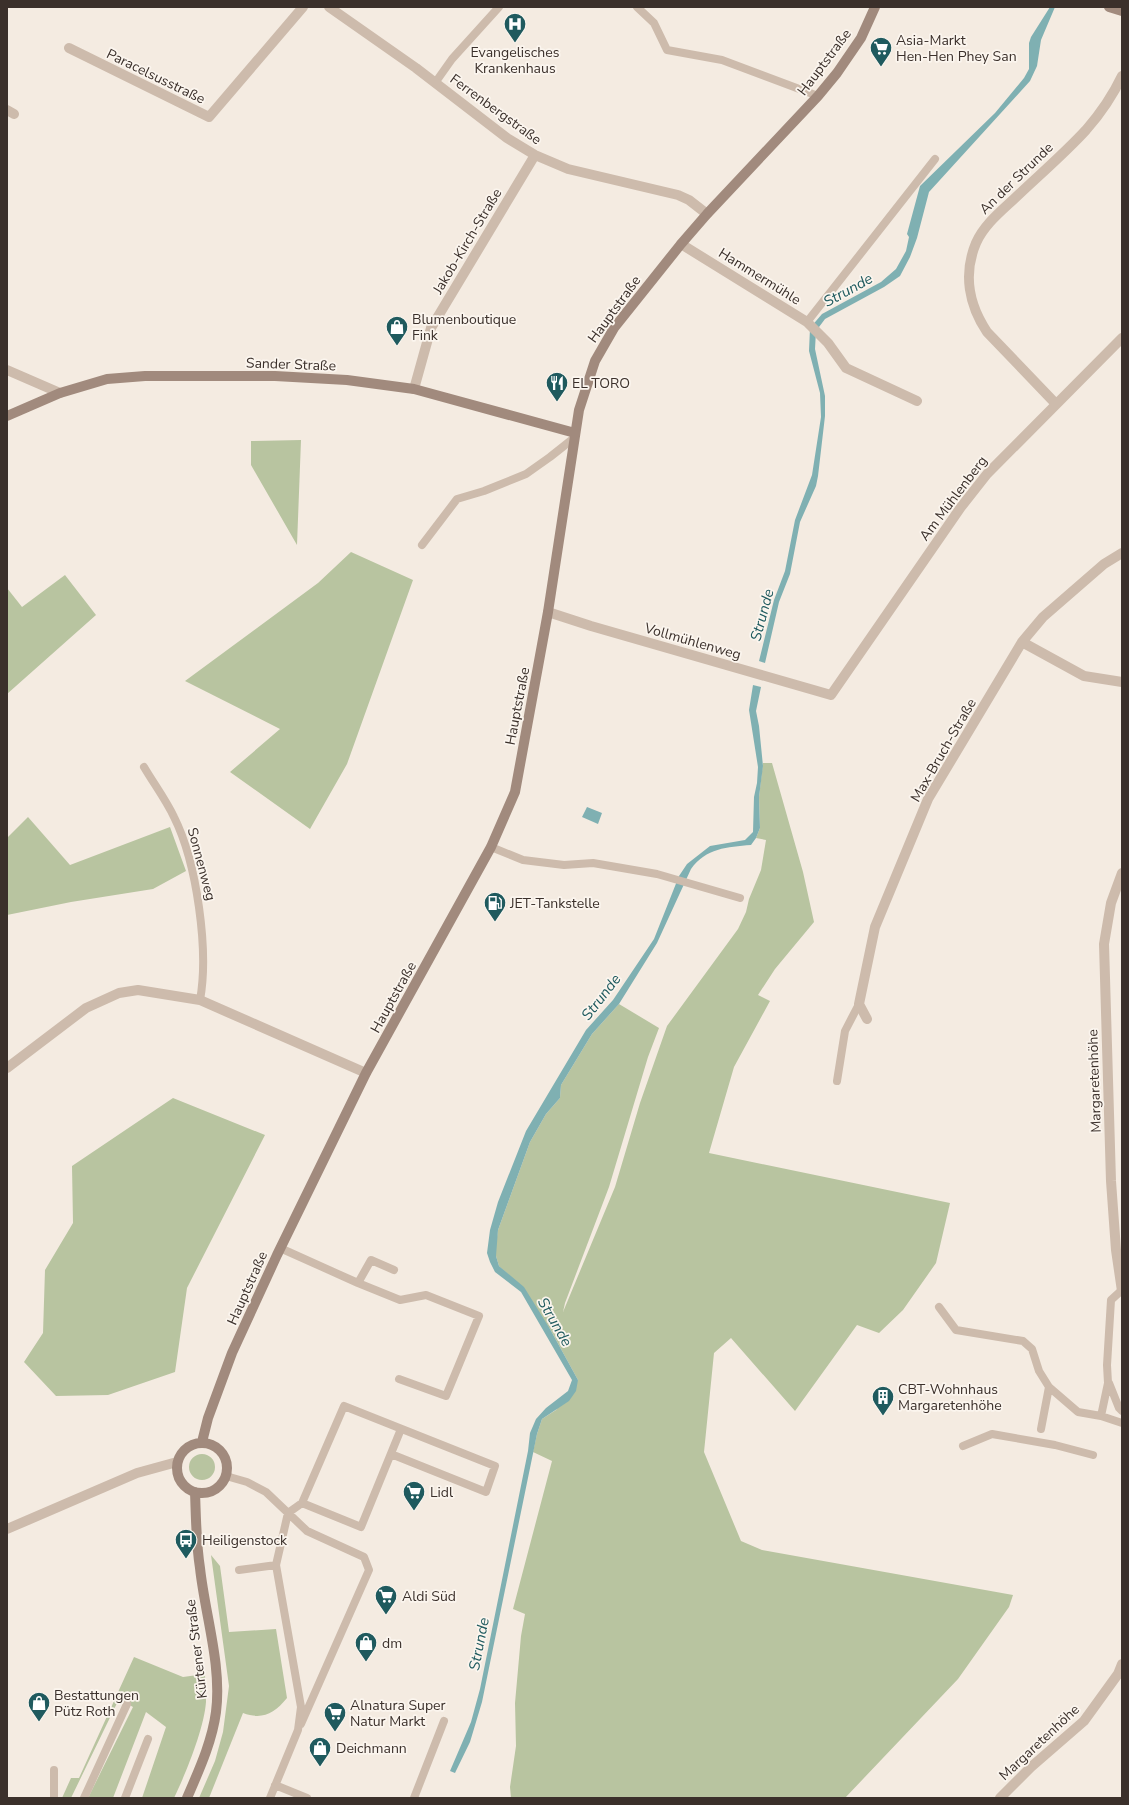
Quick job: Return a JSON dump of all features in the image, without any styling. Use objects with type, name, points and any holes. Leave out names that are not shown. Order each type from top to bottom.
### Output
[{"type":"main road","name":"Hauptstraße","points":[[202,1442],[208,1418],[232,1352],[280,1248],[366,1073],[491,847],[515,792],[548,612],[580,402],[602,346],[614,328],[681,244],[707,214],[818,96],[850,55],[861,38],[875,7]]},
{"type":"main road","points":[[1109,7],[1122,11]]},
{"type":"main road","name":"Sander Straße","points":[[7,416],[60,393],[107,379],[145,376],[275,376],[347,380],[414,389],[574,435]]},
{"type":"main road","points":[[202,1442],[216,1446],[223,1454],[227,1463],[226,1476],[222,1483],[215,1489],[207,1492],[196,1492],[182,1483],[178,1474],[177,1462],[181,1454],[188,1447],[202,1442]]},
{"type":"main road","name":"Kürtener Straße","points":[[187,1798],[211,1738],[216,1711],[217,1691],[199,1567],[196,1492]]},
{"type":"street","name":"Paracelsusstraße","points":[[69,48],[209,117],[302,7]]},
{"type":"street","name":"Ferrenbergstraße","points":[[329,7],[435,83],[508,138],[535,155],[568,169],[678,195],[689,200],[707,214]]},
{"type":"street","name":"An der Strunde","points":[[1056,404],[987,332],[978,319],[971,303],[969,282],[971,259],[977,242],[990,222],[1086,130],[1102,110],[1122,76]]},
{"type":"street","name":"Jakob-Kirch-Straße","points":[[414,389],[431,328],[535,155]]},
{"type":"street","name":"Hammermühle","points":[[681,244],[808,322],[828,343],[846,368],[917,401]]},
{"type":"street","name":"Am Mühlenberg","points":[[831,696],[961,507],[987,474],[1122,338]]},
{"type":"street","points":[[7,370],[60,393]]},
{"type":"street","name":"Max-Bruch-Straße","points":[[859,1004],[875,927],[928,799],[1022,642],[1044,617],[1104,564],[1122,553]]},
{"type":"street","name":"Vollmühlenweg","points":[[548,612],[831,696]]},
{"type":"street","points":[[1022,642],[1084,676],[1122,682]]},
{"type":"street","name":"Margaretenhöhe","points":[[1122,873],[1111,903],[1104,944],[1111,1181],[1122,1291]]},
{"type":"street","points":[[7,1068],[86,1008],[119,993],[138,990],[200,1000],[366,1073]]},
{"type":"street","points":[[859,1004],[867,1019]]},
{"type":"street","points":[[7,1529],[137,1473],[177,1462]]},
{"type":"street","name":"Margaretenhöhe","points":[[1000,1798],[1084,1721],[1118,1674],[1122,1664]]},
{"type":"lane","points":[[435,83],[458,52],[499,7]]},
{"type":"lane","points":[[637,7],[654,23],[667,50],[722,60],[818,96]]},
{"type":"lane","points":[[808,322],[935,159]]},
{"type":"lane","points":[[422,545],[457,499],[484,491],[526,474],[550,457],[574,435]]},
{"type":"lane","name":"Sonnenweg","points":[[144,767],[175,818],[193,872],[200,916],[203,984],[200,1000]]},
{"type":"lane","points":[[491,847],[523,860],[564,865],[593,863],[657,874],[740,898]]},
{"type":"lane","name":"Max-Bruch-Straße","points":[[837,1081],[845,1031],[859,1004]]},
{"type":"lane","points":[[280,1248],[358,1284],[400,1300],[426,1295],[479,1316],[446,1396],[399,1379]]},
{"type":"lane","points":[[358,1284],[371,1260],[394,1270]]},
{"type":"lane","points":[[1101,1416],[1108,1383],[1107,1365],[1111,1300],[1122,1291]]},
{"type":"lane","points":[[939,1307],[956,1330],[1023,1341],[1032,1350],[1039,1371],[1049,1387],[1078,1412],[1101,1416],[1122,1423]]},
{"type":"lane","points":[[1108,1383],[1119,1408],[1122,1411]]},
{"type":"lane","points":[[1041,1430],[1049,1387]]},
{"type":"lane","points":[[298,1730],[301,1707],[276,1565],[288,1514],[302,1503],[344,1406],[495,1466],[486,1492],[391,1454]]},
{"type":"lane","points":[[302,1503],[361,1527],[402,1429]]},
{"type":"lane","points":[[962,1446],[992,1434],[1093,1455]]},
{"type":"lane","points":[[226,1476],[247,1482],[266,1492],[307,1531],[364,1557],[369,1570],[298,1730],[270,1798]]},
{"type":"lane","points":[[239,1570],[276,1565]]},
{"type":"lane","points":[[84,1798],[127,1704]]},
{"type":"lane","points":[[414,1798],[444,1721]]},
{"type":"lane","points":[[125,1798],[148,1739]]},
{"type":"lane","points":[[54,1770],[54,1798]]},
{"type":"lane","points":[[275,1785],[307,1798]]},
{"type":"green space","points":[[301,440],[297,545],[251,465],[251,441]]},
{"type":"green space","points":[[351,552],[413,580],[347,764],[310,829],[230,772],[280,729],[185,681],[318,583]]},
{"type":"green space","points":[[65,575],[96,615],[7,694],[7,588],[22,607]]},
{"type":"green space","points":[[763,763],[772,763],[803,872],[814,922],[775,969],[758,995],[770,1001],[734,1067],[709,1153],[950,1203],[936,1263],[903,1310],[879,1333],[857,1325],[795,1411],[731,1338],[714,1353],[704,1452],[741,1541],[762,1550],[1013,1595],[1009,1607],[958,1679],[845,1798],[511,1798],[510,1787],[516,1746],[515,1703],[521,1636],[525,1614],[513,1609],[552,1461],[533,1452],[542,1419],[556,1410],[578,1380],[550,1329],[510,1276],[499,1266],[496,1256],[498,1230],[530,1142],[546,1114],[560,1098],[561,1085],[592,1034],[619,1004],[659,1028],[648,1057],[609,1187],[565,1303],[563,1312],[615,1187],[640,1103],[667,1026],[738,929],[746,912],[749,899],[761,870],[766,840],[756,838],[760,828],[759,797]]},
{"type":"green space","points":[[28,817],[70,865],[170,827],[186,871],[153,889],[71,902],[7,915],[7,838]]},
{"type":"green space","points":[[173,1098],[265,1135],[187,1288],[175,1372],[108,1395],[56,1396],[24,1362],[43,1333],[45,1270],[73,1223],[72,1166]]},
{"type":"green space","points":[[202,1454],[211,1458],[215,1467],[211,1476],[202,1480],[193,1476],[189,1467],[193,1458]]},
{"type":"green space","points":[[211,1555],[220,1566],[229,1632],[276,1629],[287,1698],[272,1712],[262,1716],[243,1713],[209,1798],[199,1798],[215,1761],[223,1732],[229,1686]]},
{"type":"green space","points":[[134,1657],[183,1677],[205,1674],[206,1702],[202,1725],[189,1764],[174,1798],[142,1798],[166,1727],[146,1712],[113,1798],[88,1798],[133,1707],[119,1699],[71,1798],[62,1798],[71,1778],[79,1778]]},
{"type":"water","points":[[1050,7],[1055,7],[1041,40],[1037,66],[1030,81],[929,192],[917,238],[910,257],[900,276],[884,287],[825,319],[816,331],[815,349],[825,396],[825,416],[818,476],[816,486],[800,522],[790,574],[779,602],[765,663],[759,661],[774,600],[785,571],[795,520],[812,475],[821,417],[820,393],[809,351],[810,328],[822,314],[881,282],[896,269],[906,251],[909,237],[907,234],[920,186],[995,113],[1024,78],[1029,69],[1029,43],[1031,37]]},
{"type":"water","points":[[753,685],[761,687],[756,711],[763,766],[759,797],[760,828],[756,838],[751,845],[725,848],[710,853],[697,862],[691,869],[657,943],[619,1004],[592,1034],[561,1085],[560,1098],[546,1114],[530,1142],[498,1230],[496,1256],[499,1266],[524,1287],[550,1329],[578,1380],[576,1391],[569,1401],[542,1419],[537,1434],[482,1702],[470,1742],[455,1773],[450,1771],[471,1722],[480,1689],[528,1451],[530,1433],[536,1419],[546,1408],[568,1391],[572,1380],[521,1292],[495,1272],[487,1253],[490,1230],[498,1202],[526,1131],[586,1030],[613,1000],[654,939],[679,876],[687,864],[710,846],[745,840],[753,832],[754,797],[758,767],[749,710]]},
{"type":"water","points":[[587,807],[602,813],[598,824],[582,817]]},
{"type":"place","name":"Evangelisches Krankenhaus","points":[[515,44]]},
{"type":"place","name":"Asia-Markt Hen-Hen Phey San","points":[[881,68]]},
{"type":"place","name":"Blumenboutique Fink","points":[[397,346]]},
{"type":"place","name":"EL TORO","points":[[557,402]]},
{"type":"place","name":"JET-Tankstelle","points":[[495,922]]},
{"type":"place","name":"CBT-Wohnhaus Margaretenhöhe","points":[[883,1416]]},
{"type":"place","name":"Lidl","points":[[414,1512]]},
{"type":"place","name":"Heiligenstock","points":[[186,1560]]},
{"type":"place","name":"Aldi Süd","points":[[386,1616]]},
{"type":"place","name":"dm","points":[[366,1662]]},
{"type":"place","name":"Bestattungen Pütz Roth","points":[[39,1722]]},
{"type":"place","name":"Alnatura Super Natur Markt","points":[[335,1732]]},
{"type":"place","name":"Deichmann","points":[[320,1768]]},
{"type":"water label","name":"Strunde","points":[[848,290]]},
{"type":"water label","name":"Strunde","points":[[762,615]]},
{"type":"water label","name":"Strunde","points":[[601,997]]},
{"type":"water label","name":"Strunde","points":[[555,1322]]},
{"type":"water label","name":"Strunde","points":[[479,1644]]}]
